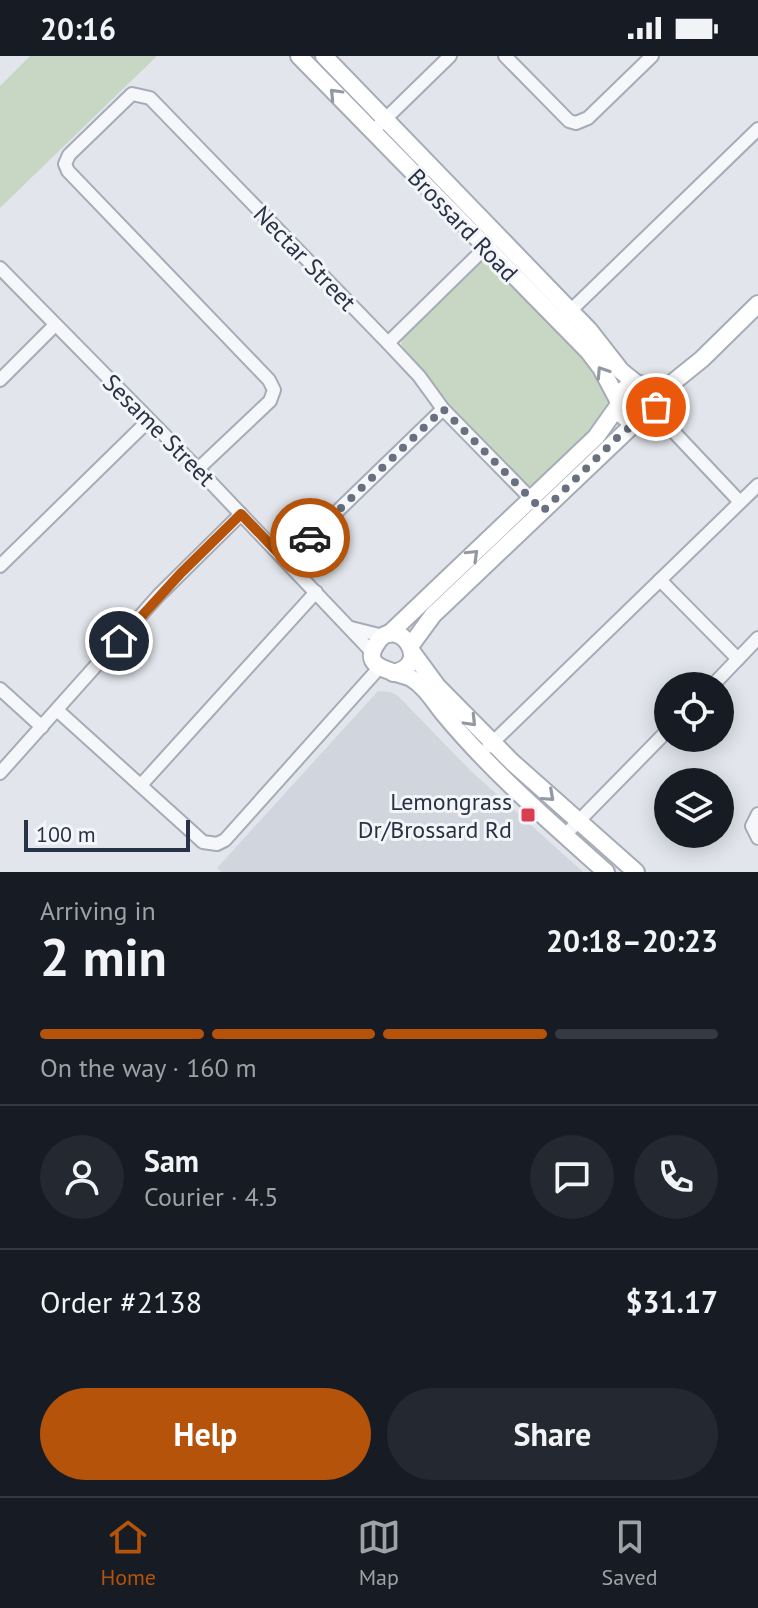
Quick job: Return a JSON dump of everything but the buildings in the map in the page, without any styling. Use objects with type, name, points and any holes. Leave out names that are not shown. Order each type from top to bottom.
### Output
[{"type":"street","name":"Brossard Road","points":[[299,56],[485,248],[565,317],[599,341],[621,371],[639,384]]},
{"type":"street","name":"Brossard Road","points":[[324,56],[498,236],[565,317],[601,368],[618,403]]},
{"type":"street","points":[[372,132],[450,56]]},
{"type":"street","points":[[505,56],[569,121],[576,123],[588,118],[652,56]]},
{"type":"street","name":"Nectar Street","points":[[198,469],[270,401],[274,390],[269,380],[68,171],[65,164],[69,155],[132,94],[150,98],[388,343],[419,376],[443,409],[537,505]]},
{"type":"street","points":[[565,317],[758,129]]},
{"type":"street","points":[[388,343],[498,236]]},
{"type":"street","name":"Sesame Street","points":[[0,268],[351,628],[382,665]]},
{"type":"street","points":[[606,872],[479,755],[424,688],[410,677],[382,665],[375,646],[537,505],[639,422],[651,416],[671,384],[758,304]]},
{"type":"street","points":[[0,380],[55,325]]},
{"type":"street","points":[[382,665],[405,669],[409,664],[411,648],[433,615],[537,505],[596,437],[624,389],[692,367]]},
{"type":"street","points":[[639,384],[653,391],[657,405],[673,431],[740,502]]},
{"type":"street","points":[[618,403],[624,417],[673,431]]},
{"type":"street","points":[[286,561],[443,409]]},
{"type":"street","points":[[0,566],[149,420]]},
{"type":"street","points":[[479,755],[758,485]]},
{"type":"street","points":[[0,773],[159,595],[241,514]]},
{"type":"street","points":[[660,580],[738,659]]},
{"type":"street","points":[[141,785],[316,592]]},
{"type":"street","points":[[351,628],[402,636],[437,686],[492,743],[635,872]]},
{"type":"street","points":[[725,672],[758,638]]},
{"type":"street","points":[[57,710],[203,842],[217,844],[225,840],[382,665]]},
{"type":"street","points":[[0,689],[42,727]]},
{"type":"street","points":[[565,835],[654,744]]},
{"type":"street","points":[[758,814],[752,826],[758,838]]},
{"type":"shaded area","points":[[378,691],[398,696],[471,771],[583,872],[222,872],[217,868]]},
{"type":"green space","points":[[30,56],[157,56],[0,208],[0,86]]},
{"type":"green space","points":[[484,260],[497,266],[497,271],[573,349],[580,349],[600,377],[610,401],[608,414],[593,435],[584,435],[542,475],[543,481],[535,486],[521,480],[401,350],[402,337],[478,262]]},
{"type":"way so far","points":[[310,538],[443,409],[543,511],[617,438],[636,422],[647,420],[656,407]]},
{"type":"place","name":"Lemongrass Dr/Brossard Rd","points":[[528,815]]},
{"type":"route","points":[[119,641],[159,595],[241,514],[286,561],[310,538]]}]
